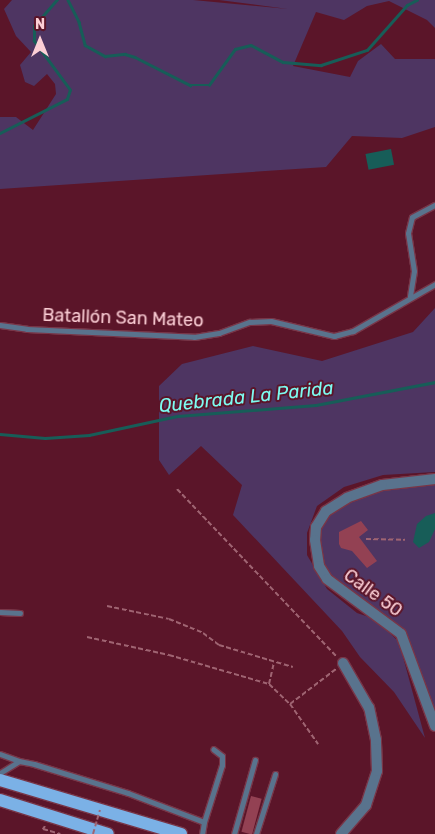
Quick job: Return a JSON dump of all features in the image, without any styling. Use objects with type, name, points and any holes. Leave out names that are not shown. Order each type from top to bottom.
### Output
[{"type":"main road","points":[[0,780],[181,834]]},
{"type":"main road","points":[[0,800],[108,834]]},
{"type":"street","name":"Calle 50","points":[[435,479],[382,485],[346,498],[326,510],[316,527],[315,540],[319,566],[327,579],[401,634],[435,726]]},
{"type":"street","points":[[342,834],[366,805],[376,771],[376,740],[369,708],[343,663]]},
{"type":"lane","points":[[410,296],[414,271],[408,233],[412,217],[435,205]]},
{"type":"lane","name":"Batallón San Mateo","points":[[0,325],[27,329],[194,337],[219,333],[250,322],[271,321],[334,336],[353,331],[410,296],[435,284]]},
{"type":"lane","points":[[0,612],[20,613]]},
{"type":"lane","points":[[202,834],[222,764],[222,756],[213,749]]},
{"type":"lane","points":[[0,754],[128,793],[204,822]]},
{"type":"lane","points":[[234,834],[244,809],[255,760]]},
{"type":"lane","points":[[0,772],[19,761]]},
{"type":"lane","points":[[256,834],[259,814],[275,774]]},
{"type":"path","points":[[177,490],[343,663],[290,704]]},
{"type":"path","points":[[366,539],[405,540]]},
{"type":"path","points":[[107,606],[169,619],[203,633],[219,645],[274,663],[293,667]]},
{"type":"path","points":[[87,637],[169,655],[269,684],[290,704],[318,744]]},
{"type":"path","points":[[269,684],[274,663]]},
{"type":"path","points":[[93,834],[100,810]]},
{"type":"path","points":[[60,834],[43,829],[44,826],[62,831]]},
{"type":"shaded area","points":[[12,0],[193,0],[288,9],[219,0],[435,0],[435,28],[427,20],[389,1],[367,6],[344,20],[316,12],[293,66],[350,77],[358,61],[381,44],[395,59],[435,59],[435,127],[402,138],[352,136],[326,167],[0,189],[0,117],[16,117],[33,130],[56,94],[55,84],[47,74],[34,86],[25,82],[20,65],[31,52],[16,36],[4,9]]},
{"type":"shaded area","points":[[435,308],[435,472],[383,475],[344,487],[317,506],[307,533],[307,555],[327,589],[357,613],[375,619],[399,642],[425,738],[394,692],[360,657],[342,631],[233,515],[242,485],[201,446],[169,475],[159,460],[159,386],[182,364],[253,346],[322,361],[413,332]]},
{"type":"shaded area","points":[[435,479],[435,726],[401,634],[327,579],[315,540],[326,511],[382,485]]},
{"type":"water","points":[[391,149],[394,165],[369,170],[365,154]]},
{"type":"water","points":[[435,513],[435,529],[429,542],[419,548],[413,542],[417,524],[426,516]]},
{"type":"building","points":[[361,521],[368,530],[359,537],[377,561],[367,568],[352,551],[341,548],[339,544],[339,532]]},
{"type":"building","points":[[251,796],[262,799],[252,834],[241,832]]},
{"type":"waterway","points":[[0,133],[67,99],[70,90],[34,41],[34,26],[57,0]]},
{"type":"waterway","points":[[68,0],[79,22],[85,45],[105,56],[125,54],[135,57],[190,85],[209,85],[235,49],[251,45],[283,62],[321,65],[367,50],[407,5],[417,0]]},
{"type":"waterway","name":"Quebrada La Parida","points":[[0,434],[45,438],[89,435],[178,416],[316,405],[435,382]]}]
